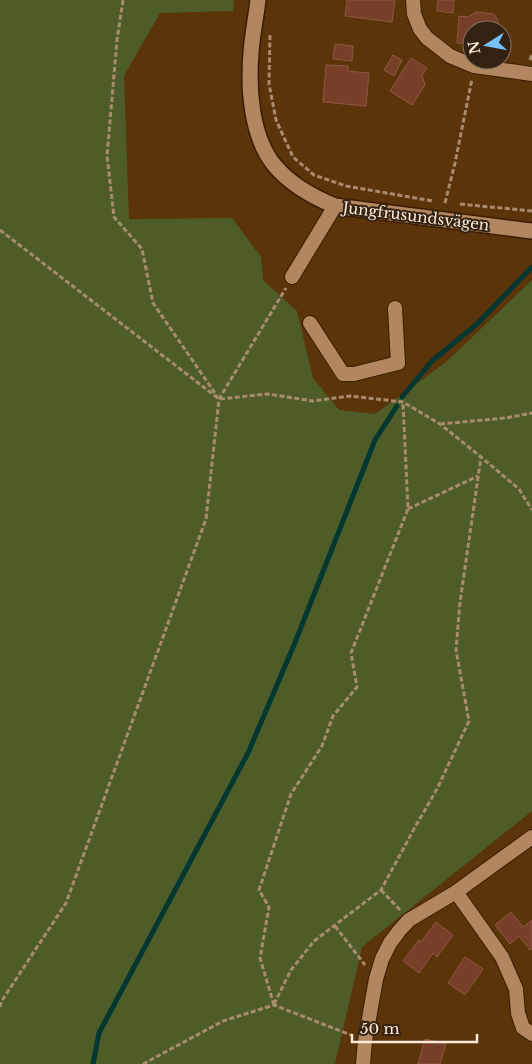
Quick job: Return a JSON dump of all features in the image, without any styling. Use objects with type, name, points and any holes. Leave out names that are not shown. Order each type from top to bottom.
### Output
[{"type":"street","name":"Jungfrusundsvägen","points":[[258,0],[251,52],[250,87],[255,126],[263,146],[275,166],[287,177],[315,198],[335,206],[532,231]]},
{"type":"street","points":[[413,0],[414,14],[420,29],[427,38],[450,56],[462,61]]},
{"type":"street","points":[[503,70],[532,74]]},
{"type":"street","points":[[292,277],[335,206]]},
{"type":"street","points":[[310,323],[343,374],[354,374],[398,363],[395,308]]},
{"type":"street","points":[[363,1064],[376,978],[390,943],[409,920],[456,892],[532,837]]},
{"type":"street","points":[[456,892],[502,957],[516,989],[518,1013],[523,1028],[532,1034]]},
{"type":"path","points":[[123,0],[117,40],[107,156],[114,217],[142,249],[153,303],[219,399]]},
{"type":"path","points":[[270,32],[269,84],[276,120],[293,157],[314,176],[346,186],[435,201]]},
{"type":"path","points":[[445,203],[473,70]]},
{"type":"path","points":[[455,204],[532,211]]},
{"type":"path","points":[[0,230],[219,399],[268,394],[313,401],[350,396],[403,402],[440,424],[481,456],[519,489],[532,510]]},
{"type":"path","points":[[0,1007],[66,902],[206,519],[219,399],[292,277]]},
{"type":"path","points":[[274,1005],[260,958],[269,908],[259,890],[291,794],[322,746],[333,716],[357,687],[351,654],[408,509],[403,402]]},
{"type":"path","points":[[440,424],[506,418],[532,413]]},
{"type":"path","points":[[274,1005],[291,970],[314,941],[381,890],[437,789],[469,721],[456,650],[460,602],[481,456]]},
{"type":"path","points":[[408,509],[478,476]]},
{"type":"path","points":[[381,890],[409,920]]},
{"type":"path","points":[[335,926],[376,978]]},
{"type":"path","points":[[143,1064],[222,1021],[274,1005],[365,1041]]},
{"type":"green space","points":[[0,0],[234,0],[233,11],[160,13],[124,76],[129,219],[232,218],[261,257],[263,280],[297,311],[313,378],[339,410],[375,414],[446,362],[532,280],[532,811],[362,947],[335,1064],[0,1064]]},
{"type":"building","points":[[347,0],[395,0],[392,22],[345,16]]},
{"type":"building","points":[[438,0],[454,0],[453,13],[437,11]]},
{"type":"building","points":[[476,12],[494,14],[498,20],[462,20],[462,43],[457,43],[459,16],[468,17]]},
{"type":"building","points":[[335,44],[353,46],[352,61],[333,59]]},
{"type":"building","points":[[393,55],[402,60],[394,76],[384,70]]},
{"type":"building","points":[[411,58],[427,68],[422,76],[425,85],[412,105],[390,91]]},
{"type":"building","points":[[326,65],[348,66],[348,71],[369,73],[366,106],[323,102]]},
{"type":"building","points":[[511,912],[523,927],[532,920],[532,948],[530,950],[519,936],[510,944],[495,925]]},
{"type":"building","points":[[436,922],[453,935],[437,957],[433,953],[419,973],[403,961]]},
{"type":"building","points":[[465,957],[483,969],[465,995],[448,983]]},
{"type":"building","points":[[425,1039],[446,1044],[440,1064],[418,1064]]},
{"type":"waterway","points":[[402,397],[432,361],[477,324],[532,267]]},
{"type":"waterway","points":[[93,1064],[99,1033],[248,753],[294,645],[375,440],[397,406]]}]
